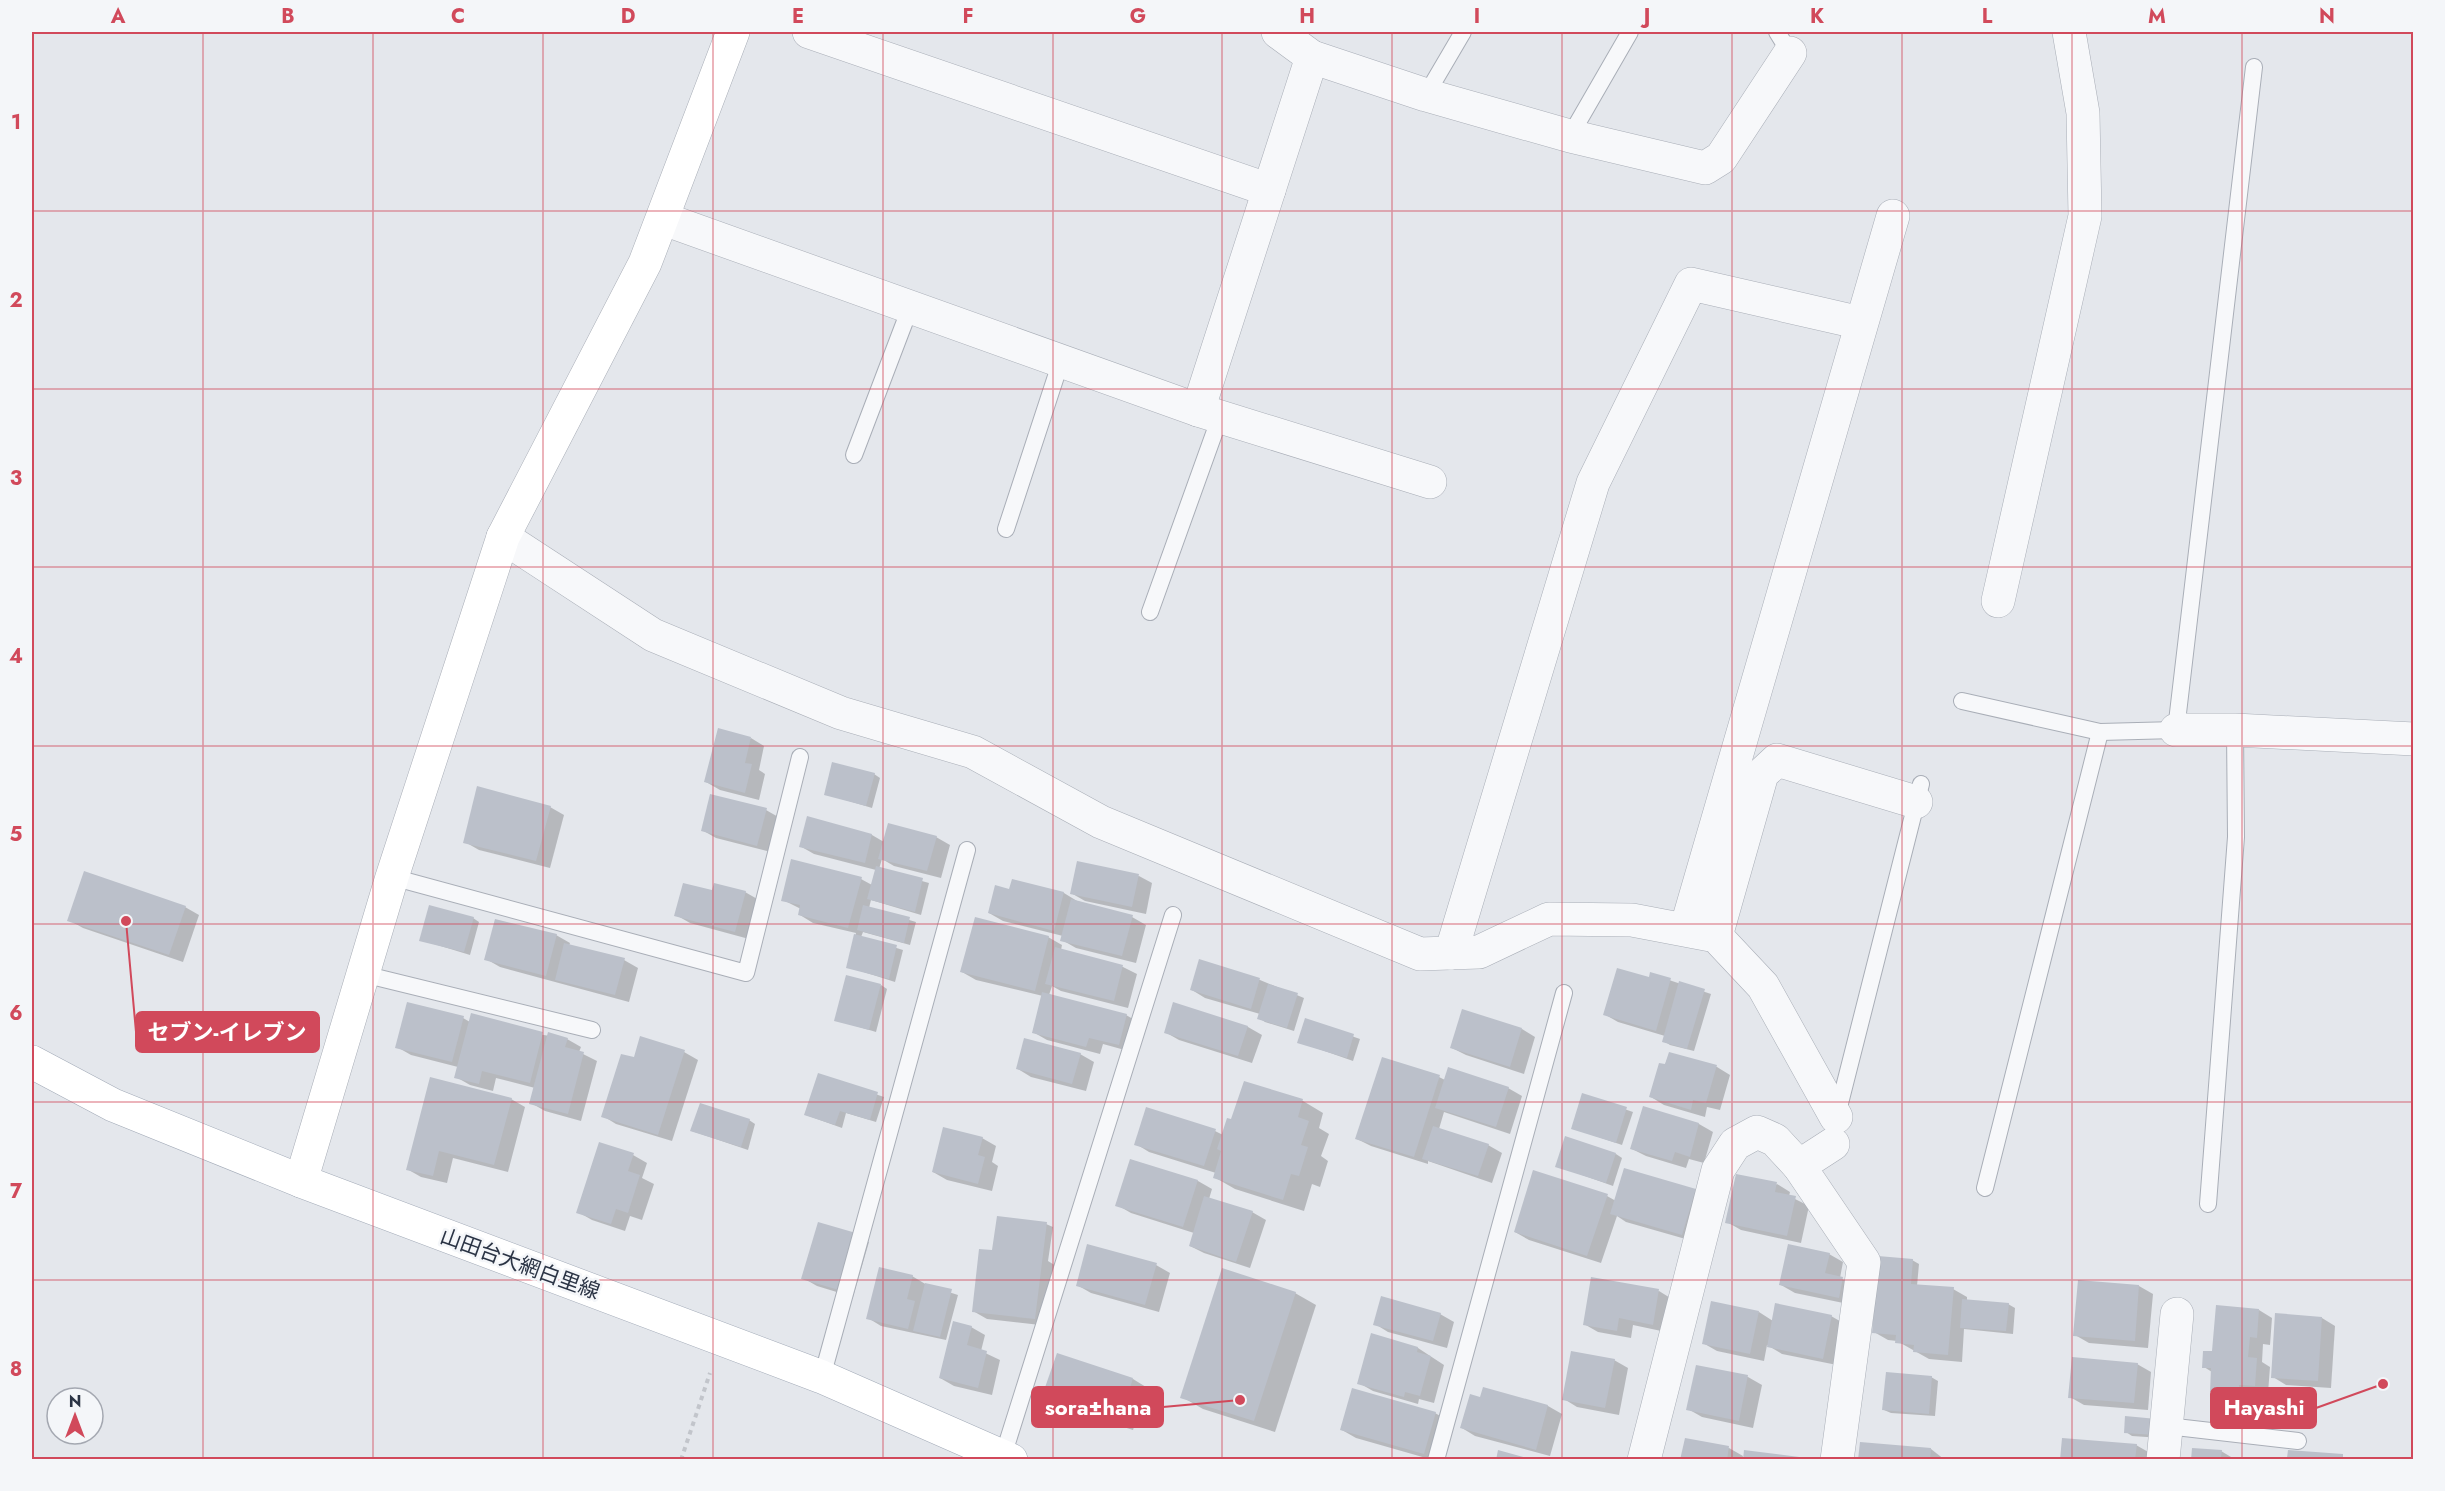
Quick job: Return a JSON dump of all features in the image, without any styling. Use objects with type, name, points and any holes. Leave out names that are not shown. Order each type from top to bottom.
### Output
[{"type":"street","points":[[301,1181],[392,877],[503,537],[645,263],[664,219],[733,32]]},
{"type":"street","points":[[809,32],[1269,190]]},
{"type":"street","points":[[1278,32],[1312,57],[1426,95],[1570,136],[1705,168],[1721,158],[1783,42]]},
{"type":"street","points":[[1998,601],[2085,216],[2083,112],[2069,32]]},
{"type":"street","points":[[1209,413],[1269,190],[1312,57]]},
{"type":"street","points":[[1701,933],[1861,323],[1893,216]]},
{"type":"street","points":[[664,219],[1209,413],[1430,482]]},
{"type":"street","points":[[1450,953],[1593,483],[1691,284],[1861,323]]},
{"type":"street","points":[[503,537],[653,635],[842,713],[973,752],[1101,822],[1420,954],[1479,952],[1549,919],[1632,920],[1701,933],[1764,986],[1835,1131],[1799,1166]]},
{"type":"street","points":[[2176,730],[2235,730],[2414,739]]},
{"type":"street","points":[[1701,933],[1762,774],[1777,760],[1918,793]]},
{"type":"street","name":"山田台大網白里線","points":[[32,1062],[113,1105],[301,1181],[822,1377],[1007,1458]]},
{"type":"street","points":[[1644,1460],[1718,1170],[1735,1144],[1757,1132],[1775,1140],[1799,1166],[1864,1262],[1837,1460]]},
{"type":"street","points":[[2163,1460],[2177,1314]]},
{"type":"lane","points":[[1426,95],[1463,32]]},
{"type":"lane","points":[[1570,136],[1630,32]]},
{"type":"lane","points":[[1962,701],[2100,732],[2176,730],[2254,67]]},
{"type":"lane","points":[[854,455],[910,308]]},
{"type":"lane","points":[[1006,529],[1062,361]]},
{"type":"lane","points":[[1149,612],[1209,413]]},
{"type":"lane","points":[[2208,1204],[2236,837],[2235,730]]},
{"type":"lane","points":[[1985,1188],[2100,732]]},
{"type":"lane","points":[[392,877],[746,973],[800,757]]},
{"type":"lane","points":[[1835,1131],[1918,793]]},
{"type":"lane","points":[[822,1377],[968,850]]},
{"type":"lane","points":[[1007,1458],[1173,915]]},
{"type":"lane","points":[[363,974],[591,1030]]},
{"type":"lane","points":[[1436,1460],[1564,993]]},
{"type":"lane","points":[[2167,1426],[2298,1441]]},
{"type":"path","points":[[681,1460],[722,1339]]},
{"type":"building","points":[[718,728],[751,737],[745,763],[752,764],[745,793],[704,782]]},
{"type":"building","points":[[832,762],[875,773],[866,806],[824,795]]},
{"type":"building","points":[[477,786],[551,806],[536,861],[463,843]]},
{"type":"building","points":[[710,794],[767,808],[757,846],[701,831]]},
{"type":"building","points":[[807,816],[872,834],[865,863],[799,847]]},
{"type":"building","points":[[888,823],[937,836],[927,871],[878,859]]},
{"type":"building","points":[[791,859],[862,877],[848,928],[798,915],[800,905],[781,901]]},
{"type":"building","points":[[1077,861],[1139,874],[1132,907],[1070,894]]},
{"type":"building","points":[[876,866],[923,878],[915,912],[867,899]]},
{"type":"building","points":[[84,871],[186,906],[169,955],[67,921]]},
{"type":"building","points":[[1012,879],[1064,892],[1054,931],[988,913],[995,885],[1009,889]]},
{"type":"building","points":[[683,883],[712,890],[714,883],[746,891],[735,932],[674,916]]},
{"type":"building","points":[[1071,899],[1133,915],[1122,956],[1060,941]]},
{"type":"building","points":[[429,905],[474,917],[464,952],[419,941]]},
{"type":"building","points":[[863,905],[910,917],[904,943],[857,930]]},
{"type":"building","points":[[975,917],[1049,936],[1035,991],[960,972]]},
{"type":"building","points":[[495,919],[557,934],[546,976],[484,960]]},
{"type":"building","points":[[854,934],[897,945],[889,979],[846,968]]},
{"type":"building","points":[[564,943],[625,958],[615,995],[555,980]]},
{"type":"building","points":[[1055,947],[1123,965],[1114,1001],[1045,984]]},
{"type":"building","points":[[1199,959],[1260,978],[1251,1009],[1190,990]]},
{"type":"building","points":[[1617,968],[1649,977],[1650,972],[1671,978],[1656,1031],[1603,1015]]},
{"type":"building","points":[[846,975],[881,984],[869,1030],[834,1021]]},
{"type":"building","points":[[1679,981],[1705,989],[1687,1049],[1662,1042]]},
{"type":"building","points":[[1268,984],[1298,993],[1287,1028],[1257,1019]]},
{"type":"building","points":[[1042,992],[1127,1014],[1119,1045],[1089,1038],[1086,1047],[1032,1033]]},
{"type":"building","points":[[407,1002],[464,1016],[452,1062],[395,1048]]},
{"type":"building","points":[[1173,1002],[1248,1026],[1238,1056],[1164,1033]]},
{"type":"building","points":[[1462,1009],[1522,1028],[1510,1067],[1450,1048]]},
{"type":"building","points":[[471,1013],[543,1032],[530,1083],[482,1071],[479,1084],[454,1078]]},
{"type":"building","points":[[1305,1018],[1354,1034],[1347,1058],[1297,1043]]},
{"type":"building","points":[[548,1032],[568,1038],[565,1047],[584,1052],[568,1114],[529,1104]]},
{"type":"building","points":[[640,1036],[685,1050],[658,1135],[601,1117],[621,1054],[634,1057]]},
{"type":"building","points":[[1024,1038],[1081,1053],[1072,1084],[1016,1069]]},
{"type":"building","points":[[1669,1052],[1717,1065],[1706,1103],[1693,1100],[1691,1110],[1649,1097],[1659,1063],[1665,1064]]},
{"type":"building","points":[[1382,1057],[1440,1075],[1414,1157],[1355,1139]]},
{"type":"building","points":[[1448,1067],[1509,1087],[1496,1127],[1435,1108]]},
{"type":"building","points":[[818,1073],[878,1092],[870,1120],[840,1111],[835,1125],[804,1115]]},
{"type":"building","points":[[430,1077],[512,1098],[494,1165],[439,1151],[433,1176],[406,1170]]},
{"type":"building","points":[[1244,1081],[1303,1099],[1298,1117],[1309,1121],[1301,1145],[1308,1147],[1299,1176],[1291,1174],[1283,1200],[1213,1178],[1221,1151],[1217,1149],[1227,1118],[1231,1119]]},
{"type":"building","points":[[1582,1093],[1627,1107],[1616,1143],[1571,1129]]},
{"type":"building","points":[[700,1103],[750,1119],[741,1147],[690,1131]]},
{"type":"building","points":[[1643,1106],[1699,1123],[1690,1157],[1675,1152],[1672,1161],[1630,1149]]},
{"type":"building","points":[[1146,1107],[1216,1129],[1204,1166],[1134,1145]]},
{"type":"building","points":[[1433,1126],[1489,1144],[1478,1176],[1422,1159]]},
{"type":"building","points":[[943,1127],[983,1137],[978,1155],[985,1157],[978,1184],[932,1172]]},
{"type":"building","points":[[1565,1136],[1616,1153],[1606,1183],[1555,1167]]},
{"type":"building","points":[[599,1142],[634,1153],[628,1171],[640,1175],[628,1213],[616,1209],[611,1224],[576,1213]]},
{"type":"building","points":[[1130,1159],[1198,1180],[1183,1227],[1115,1206]]},
{"type":"building","points":[[1624,1168],[1696,1189],[1682,1235],[1610,1214]]},
{"type":"building","points":[[1533,1170],[1608,1194],[1587,1256],[1514,1232]]},
{"type":"building","points":[[1736,1174],[1777,1182],[1775,1192],[1796,1196],[1787,1236],[1725,1223]]},
{"type":"building","points":[[1204,1196],[1253,1211],[1236,1262],[1189,1246]]},
{"type":"building","points":[[997,1216],[1047,1222],[1035,1319],[972,1312],[979,1249],[992,1250]]},
{"type":"building","points":[[818,1222],[856,1233],[839,1290],[801,1279]]},
{"type":"building","points":[[1087,1244],[1157,1263],[1145,1305],[1076,1286]]},
{"type":"building","points":[[1788,1244],[1830,1253],[1825,1273],[1843,1277],[1839,1298],[1779,1285]]},
{"type":"building","points":[[1878,1256],[1913,1259],[1911,1284],[1954,1287],[1948,1355],[1913,1352],[1914,1345],[1895,1343],[1896,1335],[1872,1333]]},
{"type":"building","points":[[879,1267],[913,1275],[907,1299],[915,1301],[908,1329],[866,1319]]},
{"type":"building","points":[[1222,1268],[1296,1292],[1254,1421],[1180,1398]]},
{"type":"building","points":[[1591,1277],[1659,1289],[1653,1325],[1619,1318],[1617,1331],[1583,1325]]},
{"type":"building","points":[[2078,1280],[2139,1285],[2135,1341],[2073,1336]]},
{"type":"building","points":[[925,1283],[952,1289],[940,1337],[913,1331]]},
{"type":"building","points":[[1381,1296],[1441,1313],[1433,1341],[1373,1325]]},
{"type":"building","points":[[1962,1299],[2009,1303],[2006,1331],[1960,1328]]},
{"type":"building","points":[[1711,1301],[1759,1311],[1750,1354],[1702,1344]]},
{"type":"building","points":[[1775,1303],[1832,1315],[1823,1359],[1767,1347]]},
{"type":"building","points":[[2216,1305],[2259,1309],[2257,1338],[2250,1337],[2248,1357],[2257,1358],[2255,1386],[2239,1385],[2239,1394],[2210,1392],[2211,1368],[2202,1368],[2203,1351],[2212,1351]]},
{"type":"building","points":[[2275,1313],[2322,1317],[2318,1381],[2271,1378]]},
{"type":"building","points":[[953,1321],[972,1326],[967,1345],[987,1351],[978,1388],[939,1378]]},
{"type":"building","points":[[1371,1333],[1418,1347],[1417,1352],[1431,1356],[1420,1396],[1405,1392],[1404,1397],[1357,1384]]},
{"type":"building","points":[[1571,1351],[1615,1359],[1605,1408],[1562,1400]]},
{"type":"building","points":[[1057,1353],[1133,1378],[1119,1424],[1041,1399]]},
{"type":"building","points":[[2072,1357],[2138,1363],[2134,1403],[2068,1398]]},
{"type":"building","points":[[1696,1365],[1748,1375],[1739,1421],[1686,1410]]},
{"type":"building","points":[[1886,1372],[1932,1376],[1929,1414],[1882,1410]]},
{"type":"building","points":[[1483,1387],[1548,1405],[1536,1450],[1460,1428],[1470,1394],[1480,1397]]},
{"type":"building","points":[[1352,1388],[1436,1412],[1424,1454],[1340,1430]]},
{"type":"building","points":[[2125,1416],[2157,1419],[2155,1435],[2124,1433]]},
{"type":"building","points":[[1685,1438],[1729,1446],[1727,1460],[1680,1460]]},
{"type":"building","points":[[2062,1438],[2137,1444],[2135,1460],[2060,1460]]},
{"type":"building","points":[[1860,1442],[1931,1448],[1930,1460],[1858,1460]]},
{"type":"building","points":[[2192,1448],[2222,1450],[2221,1457],[2232,1460],[2191,1460]]},
{"type":"building","points":[[1498,1450],[1531,1459],[1531,1460],[1496,1460]]},
{"type":"building","points":[[1744,1450],[1807,1458],[1807,1460],[1743,1460]]},
{"type":"building","points":[[2288,1450],[2343,1454],[2343,1460],[2272,1460],[2272,1457],[2287,1458]]},
{"type":"place","name":"セブン-イレブン","points":[[126,921]]},
{"type":"place","name":"Hayashi","points":[[2383,1384]]},
{"type":"place","name":"sora±hana","points":[[1240,1400]]}]
